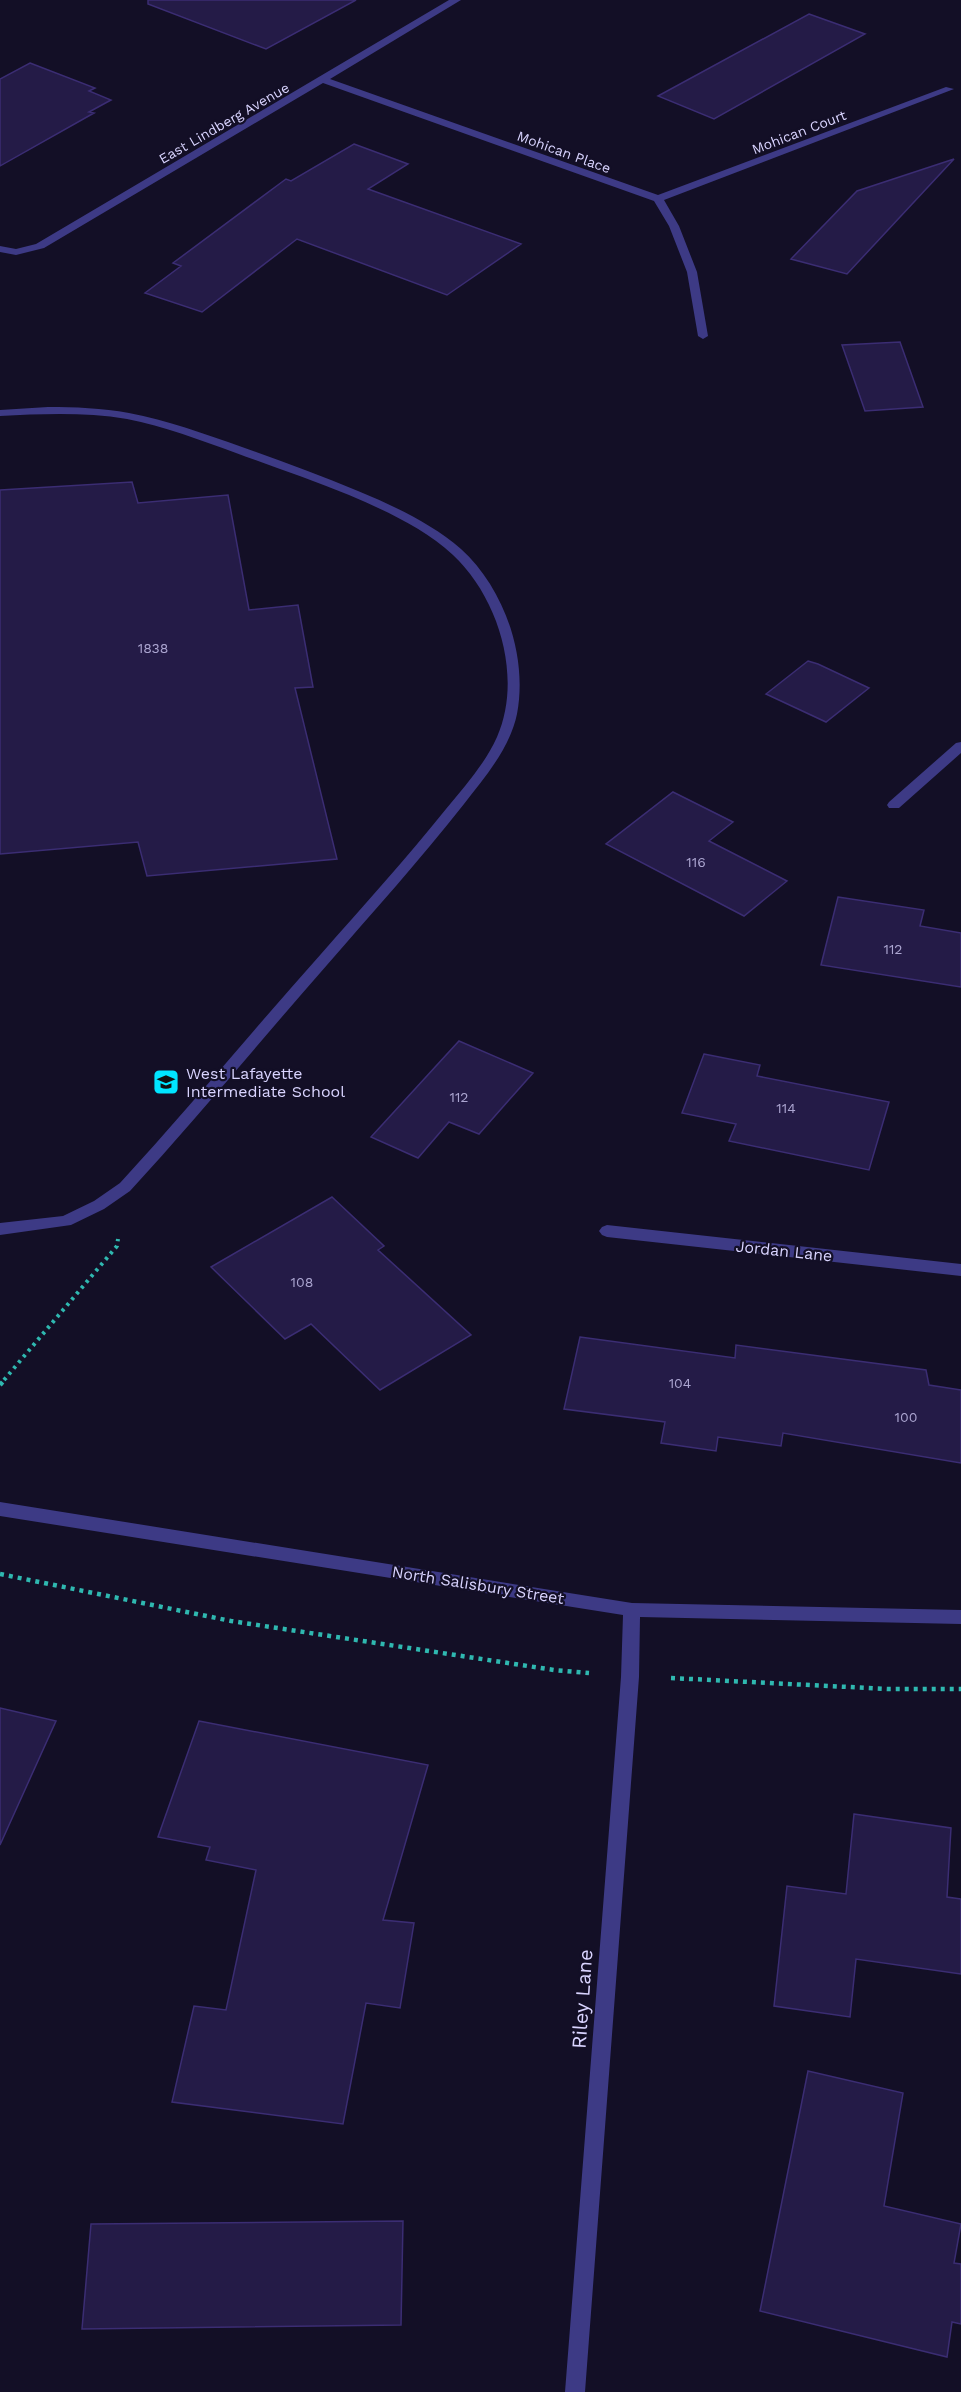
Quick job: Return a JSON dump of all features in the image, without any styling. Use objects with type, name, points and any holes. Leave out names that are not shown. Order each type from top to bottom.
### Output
[{"type":"street","name":"East Lindberg Avenue","points":[[0,249],[16,252],[40,246],[456,0]]},
{"type":"street","name":"Mohican Place","points":[[324,80],[658,199]]},
{"type":"street","name":"Mohican Court","points":[[658,199],[949,88]]},
{"type":"street","points":[[658,199],[674,226],[692,272],[703,336]]},
{"type":"street","points":[[0,413],[49,410],[82,412],[124,415],[164,424],[364,497],[440,540],[470,566],[502,623],[512,651],[515,681],[511,715],[499,745],[432,836],[125,1187],[99,1205],[66,1221],[0,1229]]},
{"type":"street","points":[[894,805],[961,746]]},
{"type":"street","name":"Jordan Lane","points":[[607,1231],[961,1270]]},
{"type":"street","name":"North Salisbury Street","points":[[0,1509],[632,1610],[961,1617]]},
{"type":"street","name":"Riley Lane","points":[[574,2392],[630,1677],[632,1610]]},
{"type":"path","points":[[0,1385],[117,1246],[125,1187]]},
{"type":"path","points":[[0,1574],[231,1621],[554,1670],[630,1677],[888,1689],[961,1689]]},
{"type":"building","points":[[148,0],[356,0],[266,49],[148,4]]},
{"type":"building","points":[[809,14],[865,34],[714,119],[658,96]]},
{"type":"building","points":[[30,63],[95,88],[89,91],[111,100],[89,112],[94,113],[0,166],[0,79]]},
{"type":"building","points":[[354,144],[408,164],[368,189],[521,244],[447,295],[297,239],[202,312],[145,293],[181,266],[173,263],[286,179],[291,181]]},
{"type":"building","points":[[954,159],[847,274],[791,259],[857,191]]},
{"type":"building","points":[[900,342],[923,407],[865,411],[842,345]]},
{"type":"building","points":[[132,482],[138,503],[228,495],[249,610],[298,605],[313,687],[295,688],[337,859],[147,876],[138,842],[0,854],[0,490]]},
{"type":"building","points":[[808,661],[869,688],[826,722],[766,694]]},
{"type":"building","points":[[673,792],[733,822],[709,841],[787,881],[744,916],[606,844]]},
{"type":"building","points":[[838,897],[924,910],[920,926],[961,933],[961,987],[821,965]]},
{"type":"building","points":[[459,1041],[533,1073],[479,1134],[449,1122],[418,1158],[371,1137]]},
{"type":"building","points":[[704,1054],[760,1065],[757,1076],[889,1102],[869,1170],[729,1141],[736,1124],[682,1113]]},
{"type":"building","points":[[332,1197],[384,1246],[378,1250],[471,1335],[380,1390],[311,1324],[285,1339],[211,1267]]},
{"type":"building","points":[[580,1337],[735,1358],[736,1345],[926,1370],[929,1385],[961,1390],[961,1463],[783,1433],[781,1446],[718,1437],[716,1451],[661,1443],[665,1422],[564,1409]]},
{"type":"building","points":[[0,1708],[56,1721],[0,1845]]},
{"type":"building","points":[[199,1721],[428,1765],[383,1920],[414,1923],[400,2008],[366,2003],[343,2124],[172,2102],[194,2006],[226,2010],[256,1870],[206,1860],[210,1847],[158,1837]]},
{"type":"building","points":[[854,1814],[951,1828],[947,1897],[961,1899],[961,1974],[856,1959],[850,2017],[774,2006],[787,1886],[846,1894]]},
{"type":"building","points":[[808,2071],[903,2093],[884,2206],[961,2224],[954,2263],[961,2264],[961,2324],[952,2322],[947,2357],[760,2311]]},
{"type":"building","points":[[403,2221],[401,2325],[82,2329],[91,2224]]},
{"type":"place","name":"West Lafayette Intermediate School","points":[[166,1082]]}]
